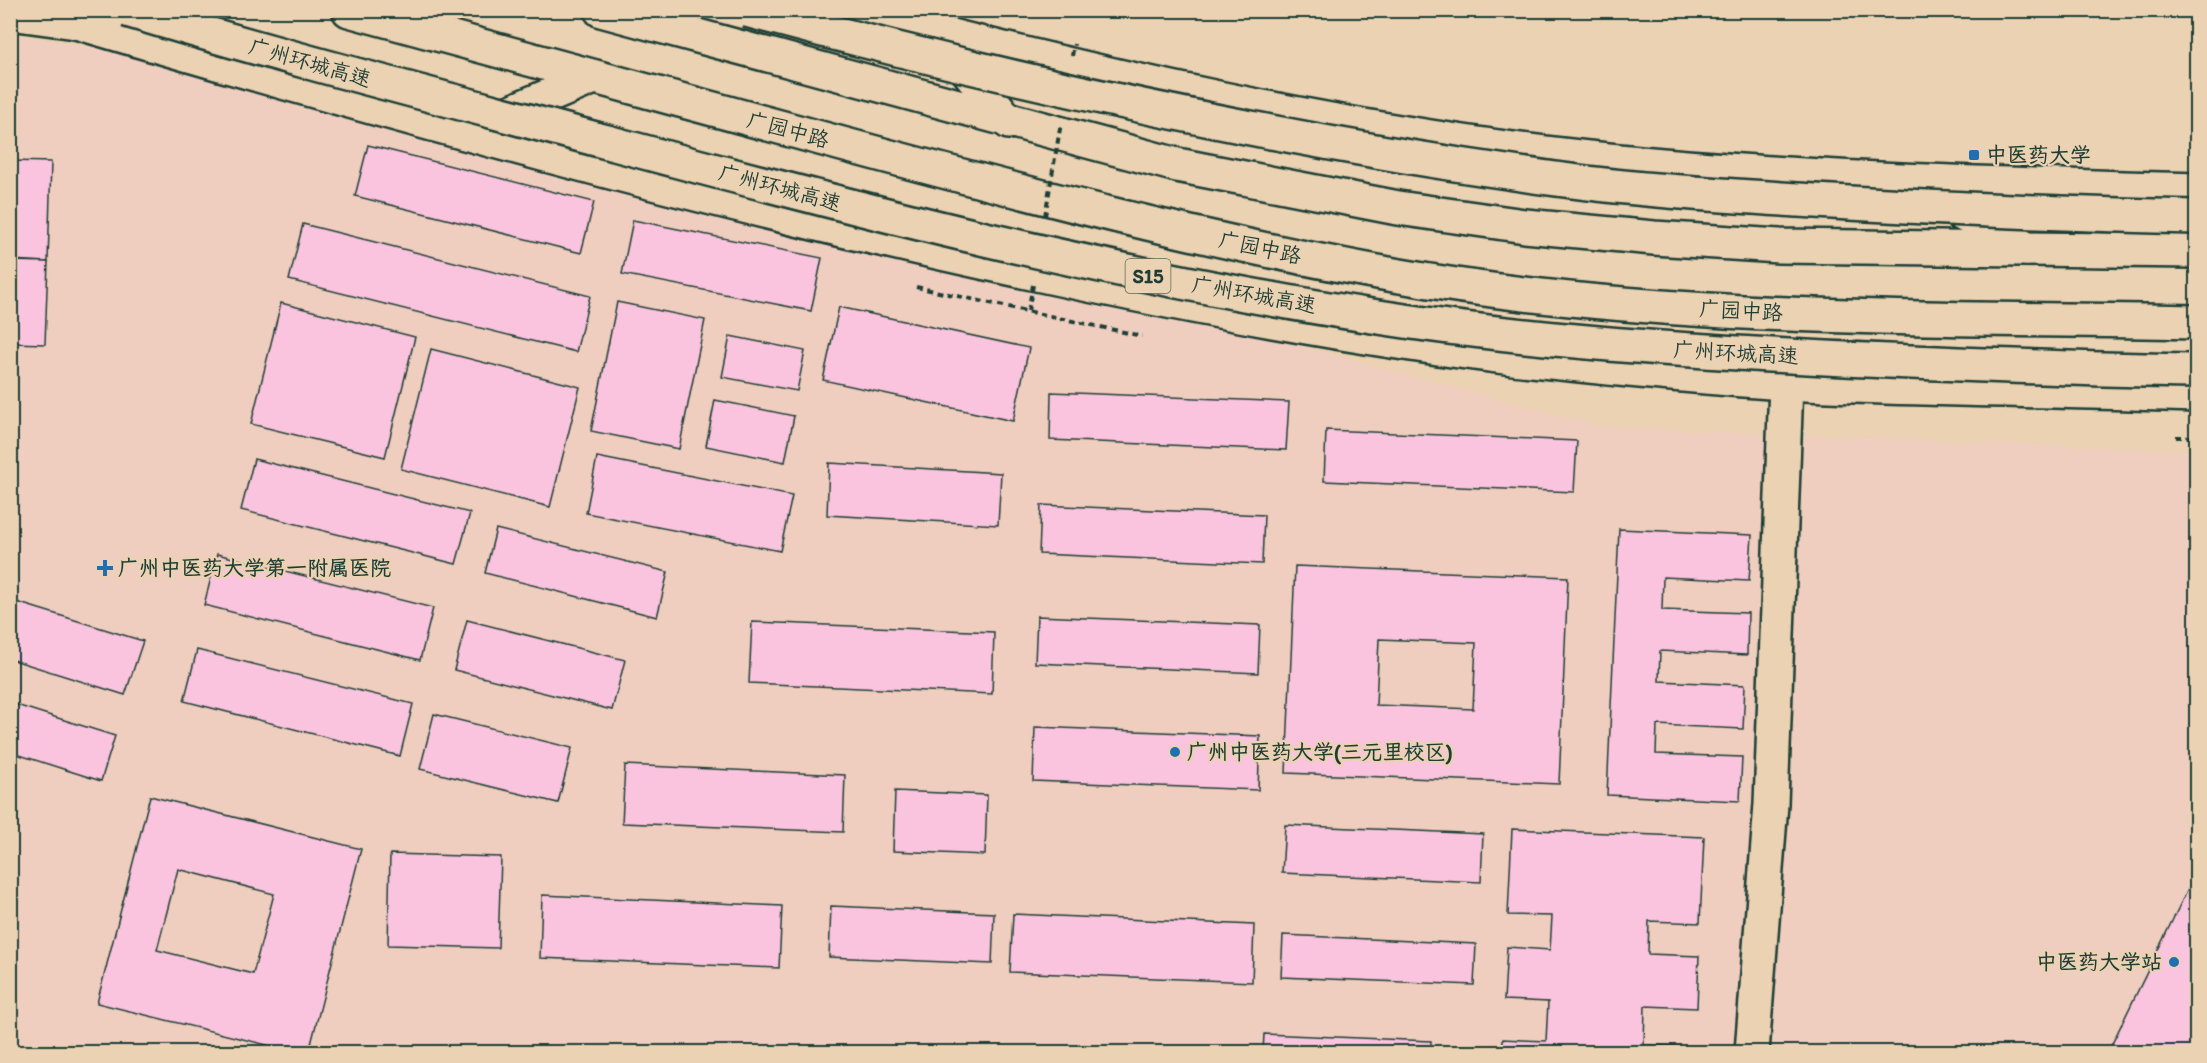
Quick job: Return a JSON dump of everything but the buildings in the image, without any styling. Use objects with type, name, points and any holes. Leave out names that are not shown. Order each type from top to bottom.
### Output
[{"type":"main road","points":[[43,10],[232,68],[656,184],[893,243],[1226,313],[1334,332],[1509,357],[1657,373],[1786,383],[2196,395]]},
{"type":"main road","name":"广州环城高速","points":[[127,10],[333,71],[795,193],[1152,277],[1306,305],[1512,334],[1685,351],[2196,371]]},
{"type":"main road","points":[[199,10],[232,68]]},
{"type":"main road","name":"广园中路","points":[[349,10],[1050,199],[1177,230],[1396,276],[1526,293],[1698,309],[2193,324]]},
{"type":"main road","points":[[601,10],[1009,122],[1177,165],[1398,208],[1525,225],[1654,238],[1779,246],[2196,252]]},
{"type":"main road","points":[[747,10],[1007,76],[1203,120],[1387,153],[1559,180],[1715,195],[1881,205],[2196,217]]},
{"type":"main road","points":[[849,10],[932,22],[1177,90],[1470,143],[1709,170],[1903,182],[2196,190]]},
{"type":"main road","points":[[10,13],[76,22]]},
{"type":"main road","points":[[932,22],[1009,122]]},
{"type":"main road","points":[[465,131],[594,77]]},
{"type":"main road","points":[[1903,182],[2027,249]]},
{"type":"main road","points":[[1752,1053],[1772,804],[1786,383]]},
{"type":"path","points":[[1070,68],[1074,44]]},
{"type":"path","points":[[1044,219],[1062,114]]},
{"type":"path","points":[[1028,311],[1034,276]]},
{"type":"path","points":[[916,287],[1142,336]]},
{"type":"path","points":[[2176,437],[2196,437]]},
{"type":"shaded area","name":"广州中医药大学(三元里校区)","points":[[10,34],[321,84],[1603,427],[2196,451],[2196,1052],[11,1052]]},
{"type":"place","name":"中医药大学","points":[[1974,155]]},
{"type":"place","name":"广州中医药大学第一附属医院","points":[[105,568]]},
{"type":"place","name":"广州中医药大学(三元里校区)","points":[[1175,752]]},
{"type":"place","name":"中医药大学站","points":[[2174,962]]}]
